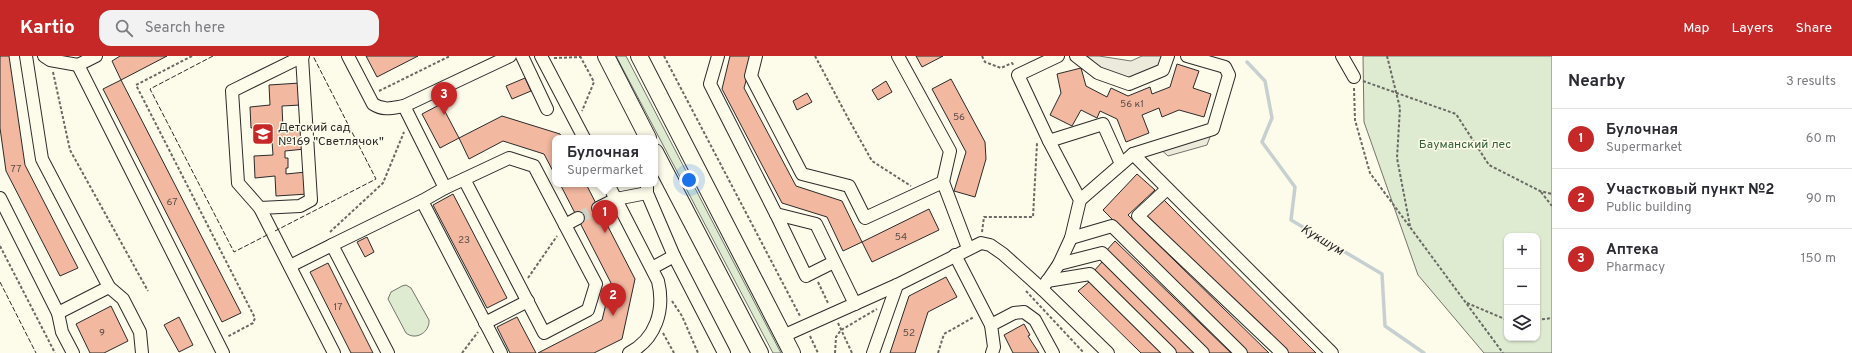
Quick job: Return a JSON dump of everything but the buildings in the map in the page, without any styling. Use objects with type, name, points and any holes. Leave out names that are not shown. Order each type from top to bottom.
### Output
[{"type":"main road","points":[[606,56],[645,135]]},
{"type":"main road","points":[[639,56],[792,353]]},
{"type":"main road","points":[[658,158],[760,353]]},
{"type":"street","points":[[26,56],[42,159],[109,287],[123,299],[140,332],[139,352]]},
{"type":"street","points":[[47,58],[78,65],[96,56]]},
{"type":"street","points":[[260,208],[300,206],[311,200],[303,56],[232,91],[238,183],[260,208],[334,353]]},
{"type":"street","points":[[348,56],[373,104],[380,108],[387,109],[404,106],[510,56]]},
{"type":"street","points":[[522,56],[547,109]]},
{"type":"street","points":[[718,56],[710,84],[806,276],[834,262]]},
{"type":"street","points":[[756,56],[751,76],[802,174],[849,186],[865,218],[942,182]]},
{"type":"street","points":[[898,56],[950,151],[942,182],[968,248]]},
{"type":"street","points":[[1058,56],[1018,75],[1043,141],[1080,200]]},
{"type":"street","points":[[1076,56],[1098,73],[1129,84],[1163,70],[1168,56]]},
{"type":"street","points":[[1045,285],[1060,264],[1071,238],[1080,200],[1133,154],[1213,129],[1229,75],[1225,67],[1187,56]]},
{"type":"street","points":[[1342,56],[1354,77]]},
{"type":"street","points":[[542,57],[582,135]]},
{"type":"street","points":[[78,65],[223,353]]},
{"type":"street","points":[[404,106],[445,188]]},
{"type":"street","points":[[1043,141],[1103,124],[1121,164]]},
{"type":"street","points":[[1133,154],[1332,353]]},
{"type":"street","points":[[290,266],[329,240],[422,201],[445,188],[464,179],[509,158],[534,166],[596,284],[588,310],[544,333],[464,179]]},
{"type":"street","points":[[610,187],[652,268],[661,291],[661,302],[657,321],[648,340],[629,353]]},
{"type":"street","points":[[598,208],[616,199],[647,188],[674,256],[724,353]]},
{"type":"street","points":[[1167,189],[1138,216],[1282,353]]},
{"type":"street","points":[[0,198],[58,313],[62,332],[73,353]]},
{"type":"street","points":[[422,201],[501,353]]},
{"type":"street","points":[[776,214],[816,224],[855,304]]},
{"type":"street","points":[[565,225],[578,218]]},
{"type":"street","points":[[1071,238],[1112,226],[1241,353]]},
{"type":"street","points":[[329,240],[388,353]]},
{"type":"street","points":[[783,336],[897,285],[954,255],[981,243],[990,245],[1045,285],[1108,353]]},
{"type":"street","points":[[1060,264],[1102,254],[1203,353]]},
{"type":"street","points":[[954,255],[991,325],[994,347],[992,353]]},
{"type":"street","points":[[652,268],[674,256]]},
{"type":"street","points":[[1045,285],[1090,274],[1170,353]]},
{"type":"street","points":[[873,353],[897,285]]},
{"type":"street","points":[[58,313],[109,287]]},
{"type":"street","points":[[485,323],[528,301]]},
{"type":"street","points":[[991,325],[1014,313],[1024,312],[1035,320],[1053,353]]},
{"type":"path","points":[[192,56],[136,85],[255,318],[253,323],[218,342]]},
{"type":"path","points":[[369,96],[450,56]]},
{"type":"path","points":[[542,57],[580,56],[594,82],[576,124]]},
{"type":"path","points":[[664,56],[806,326],[818,353]]},
{"type":"path","points":[[815,56],[872,161],[898,176],[920,192]]},
{"type":"path","points":[[982,56],[985,62],[1001,68],[1012,63],[1018,75]]},
{"type":"path","points":[[1387,56],[1400,108],[1398,158],[1410,227]]},
{"type":"path","points":[[47,58],[70,150],[148,291]]},
{"type":"path","points":[[1503,353],[1370,173],[1355,120],[1354,77],[1456,114],[1489,165],[1540,191],[1552,194]]},
{"type":"path","points":[[329,240],[383,183],[410,117]]},
{"type":"path","points":[[982,237],[984,217],[1033,217],[1043,141]]},
{"type":"path","points":[[1540,191],[1552,206]]},
{"type":"path","points":[[526,281],[565,225]]},
{"type":"path","points":[[0,246],[55,353]]},
{"type":"path","points":[[1023,289],[1084,353]]},
{"type":"path","points":[[661,291],[669,296],[682,316],[698,353]]},
{"type":"path","points":[[1466,303],[1504,319]]},
{"type":"path","points":[[938,353],[944,334],[984,311]]},
{"type":"path","points":[[1540,320],[1552,318]]},
{"type":"path","points":[[657,321],[674,353]]},
{"type":"path","points":[[462,353],[485,323]]},
{"type":"green space","points":[[616,56],[626,56],[781,353],[773,353]]},
{"type":"green space","name":"Бауманский лес","points":[[1363,56],[1552,56],[1552,353],[1484,353],[1418,275],[1364,122]]},
{"type":"green space","points":[[406,285],[411,288],[429,320],[429,324],[425,331],[418,336],[406,333],[388,299],[391,292]]},
{"type":"shaded area","points":[[1076,56],[1099,56],[1131,61],[1142,56],[1168,56],[1163,70],[1129,84]]},
{"type":"shaded area","points":[[1213,129],[1207,145],[1168,156],[1157,146]]},
{"type":"waterway","name":"Кукшум","points":[[1247,62],[1265,81],[1272,118],[1262,142],[1295,187],[1291,220],[1382,274],[1385,326],[1424,353]]},
{"type":"tunnel","points":[[578,218],[598,208]]},
{"type":"fence","points":[[213,56],[150,89],[234,252],[269,234]]},
{"type":"fence","points":[[275,231],[376,179],[313,56]]},
{"type":"fence","points":[[0,282],[36,353]]},
{"type":"place","name":"Аптека","points":[[444,115]]},
{"type":"place","name":"Детский сад №169 \"Светлячок\"","points":[[263,134]]},
{"type":"place","name":"Булочная","points":[[605,233]]},
{"type":"place","name":"Участковый пункт №2","points":[[613,316]]}]
